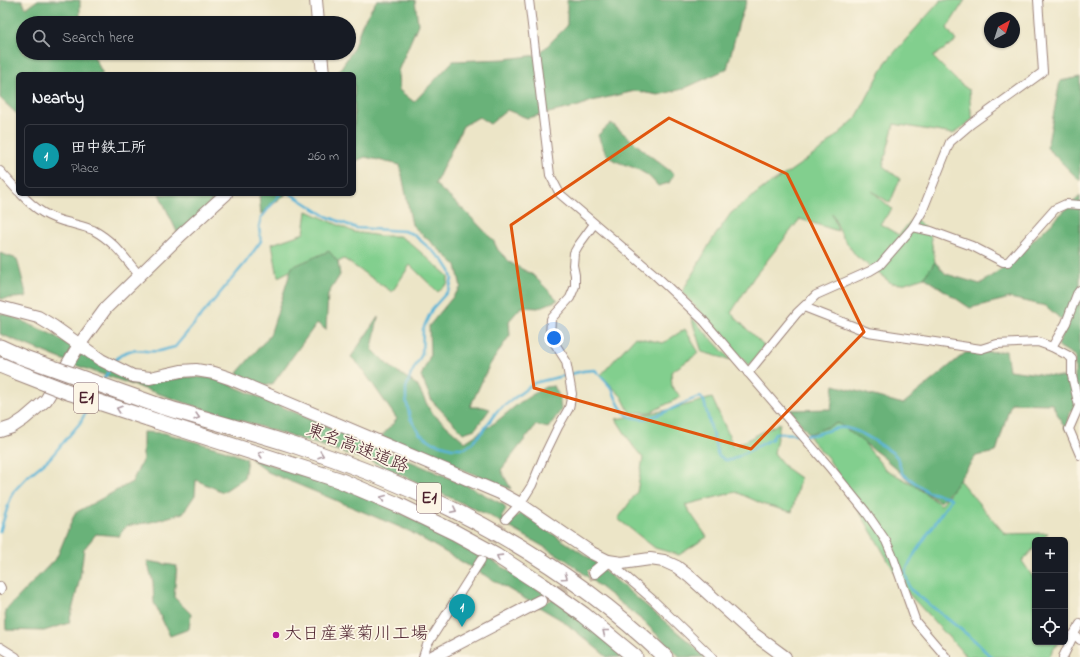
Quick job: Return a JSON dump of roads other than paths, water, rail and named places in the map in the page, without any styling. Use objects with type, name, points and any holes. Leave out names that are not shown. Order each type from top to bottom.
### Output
[{"type":"highway","name":"東名高速道路","points":[[0,348],[160,406],[293,445],[399,485],[448,506],[515,543],[591,595],[665,657]]},
{"type":"highway","name":"東名高速道路","points":[[0,365],[71,393],[339,480],[398,505],[454,532],[496,555],[542,584],[584,615],[634,657]]},
{"type":"street","points":[[316,0],[317,16]]},
{"type":"street","points":[[529,0],[550,175],[560,194],[654,274],[703,320],[831,469],[866,512],[886,541],[894,557],[916,622],[946,657]]},
{"type":"street","points":[[748,373],[797,313],[816,295],[880,265],[913,227],[922,212],[950,142],[971,124],[1043,72],[1038,0]]},
{"type":"street","points":[[322,60],[323,72]]},
{"type":"street","points":[[0,171],[16,189]]},
{"type":"street","points":[[23,196],[39,211],[54,219],[92,229],[104,237],[121,251],[139,275]]},
{"type":"street","points":[[0,431],[12,427],[24,419],[46,400],[79,345],[106,308],[224,196]]},
{"type":"street","points":[[913,227],[931,231],[972,246],[1003,262],[1008,262],[1055,209],[1066,204],[1080,205]]},
{"type":"street","points":[[506,519],[520,504],[532,485],[558,427],[570,408],[572,394],[566,362],[550,336],[551,319],[570,298],[575,286],[573,265],[574,253],[594,224]]},
{"type":"street","points":[[1052,347],[1066,323],[1080,290]]},
{"type":"street","points":[[0,307],[38,317],[101,360],[133,376],[150,378],[181,371],[196,370],[214,372],[473,480],[500,493],[520,504],[592,553],[608,561],[654,600],[712,657]]},
{"type":"street","points":[[804,307],[868,332],[981,349],[997,344],[1038,342],[1052,347],[1069,356],[1072,359],[1072,376],[1079,406],[1069,429],[1080,456]]},
{"type":"street","points":[[595,572],[608,561],[622,562],[650,559],[664,561],[677,567],[690,577],[751,632],[785,657]]},
{"type":"street","points":[[423,657],[427,645],[482,560]]},
{"type":"street","points":[[0,586],[0,590]]},
{"type":"street","points":[[432,657],[540,601]]},
{"type":"street","points":[[1063,657],[1080,624]]},
{"type":"street","points":[[1074,634],[1080,640]]},
{"type":"street","points":[[0,647],[16,657]]},
{"type":"waterway","points":[[113,363],[124,353],[129,351],[159,351],[175,347],[246,262],[261,241],[259,227],[261,218],[278,196]]},
{"type":"waterway","points":[[294,196],[326,216],[356,228],[404,231],[413,234],[443,260],[450,271],[452,279],[449,290],[432,309],[423,329],[422,354],[411,374],[406,388],[406,399],[410,418],[420,434],[434,443],[452,448],[465,448],[482,432],[497,411],[534,383],[583,371],[595,370],[612,389],[621,408],[629,416],[638,419],[648,418],[700,397],[704,401],[718,455],[725,460],[731,460],[772,439],[775,433],[798,434]]},
{"type":"waterway","points":[[103,380],[110,369]]},
{"type":"waterway","points":[[0,531],[13,492],[28,476],[50,458],[80,423],[90,404]]},
{"type":"waterway","points":[[804,435],[814,435],[838,428],[852,429],[859,432],[893,453],[897,457],[902,473],[910,479],[928,492],[949,497],[951,499],[915,553],[905,572],[910,589],[974,640],[991,657]]},
{"type":"tunnel","points":[[486,552],[506,519]]},
{"type":"tunnel","points":[[540,601],[595,572]]},
{"type":"place","name":"田中鉄工所","points":[[462,627]]},
{"type":"place","name":"大日産業菊川工場","points":[[276,635]]}]
